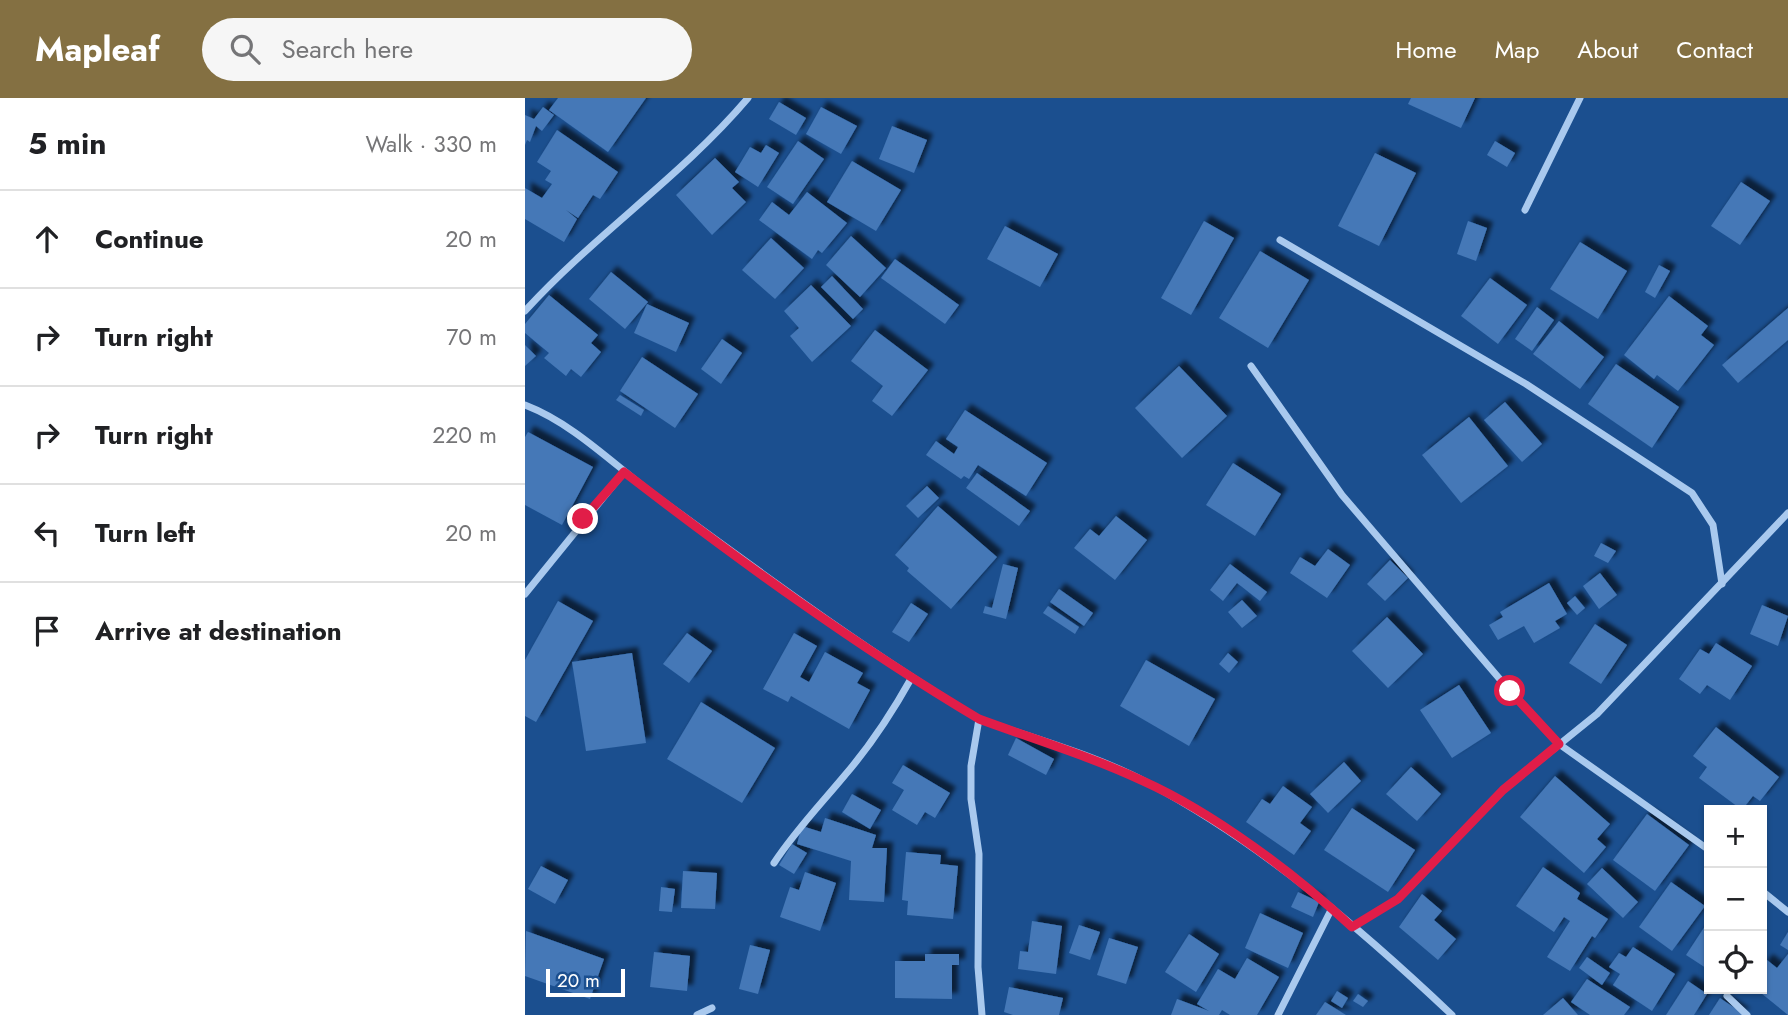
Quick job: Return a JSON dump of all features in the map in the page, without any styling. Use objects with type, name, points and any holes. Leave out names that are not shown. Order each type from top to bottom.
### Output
[{"type":"street","points":[[525,311],[561,273],[679,166],[748,98]]},
{"type":"street","points":[[1525,210],[1580,98]]},
{"type":"street","points":[[1280,240],[1526,384],[1692,494],[1713,525],[1723,584]]},
{"type":"street","points":[[1251,366],[1342,495],[1510,691],[1559,744],[1704,846]]},
{"type":"street","points":[[525,405],[587,442],[624,472],[854,639],[979,719],[1146,782],[1212,820],[1332,908],[1452,1015]]},
{"type":"street","points":[[525,594],[624,472]]},
{"type":"street","points":[[1352,927],[1403,894],[1503,790],[1597,714],[1788,513]]},
{"type":"street","points":[[774,863],[794,833],[847,774],[895,707],[912,677]]},
{"type":"street","points":[[979,719],[971,799],[979,854],[978,967],[982,1015]]},
{"type":"street","points":[[1767,895],[1788,912]]},
{"type":"street","points":[[1278,1015],[1332,908]]},
{"type":"street","points":[[1727,996],[1747,1015]]},
{"type":"street","points":[[697,1015],[712,1008]]},
{"type":"building","points":[[558,98],[646,98],[608,152],[549,110]]},
{"type":"building","points":[[1411,98],[1475,98],[1461,128],[1408,104]]},
{"type":"building","points":[[779,102],[806,118],[796,135],[769,119]]},
{"type":"building","points":[[543,107],[554,115],[542,131],[536,126],[530,142],[527,140],[525,145],[525,115],[534,119]]},
{"type":"building","points":[[821,107],[857,126],[841,154],[806,134]]},
{"type":"building","points":[[892,126],[927,140],[914,173],[879,159]]},
{"type":"building","points":[[557,130],[618,172],[600,199],[593,195],[578,218],[566,210],[577,219],[564,242],[525,219],[525,188],[542,198],[552,184],[545,180],[551,171],[537,162]]},
{"type":"building","points":[[798,141],[824,159],[793,204],[767,187]]},
{"type":"building","points":[[1495,141],[1515,153],[1507,167],[1487,155]]},
{"type":"building","points":[[766,145],[779,153],[758,187],[735,172],[750,147],[761,153]]},
{"type":"building","points":[[1375,153],[1416,173],[1379,246],[1338,226]]},
{"type":"building","points":[[715,158],[739,182],[732,188],[746,202],[712,235],[676,195]]},
{"type":"building","points":[[852,161],[901,190],[876,231],[827,202]]},
{"type":"building","points":[[1741,182],[1770,201],[1740,245],[1711,226]]},
{"type":"building","points":[[807,192],[847,223],[822,253],[818,250],[812,259],[759,220],[772,202],[789,215]]},
{"type":"building","points":[[1204,221],[1234,238],[1191,315],[1161,298]]},
{"type":"building","points":[[1468,221],[1487,228],[1476,261],[1457,254]]},
{"type":"building","points":[[1005,226],[1058,254],[1040,287],[987,259]]},
{"type":"building","points":[[851,236],[886,268],[860,297],[826,265]]},
{"type":"building","points":[[771,238],[804,268],[775,299],[742,270]]},
{"type":"building","points":[[1580,242],[1627,271],[1598,319],[1550,289]]},
{"type":"building","points":[[1260,251],[1309,280],[1268,348],[1219,318]]},
{"type":"building","points":[[895,259],[959,305],[945,324],[881,278]]},
{"type":"building","points":[[1659,265],[1670,271],[1655,298],[1645,292]]},
{"type":"building","points":[[611,272],[648,302],[625,329],[589,299]]},
{"type":"building","points":[[832,276],[863,309],[853,319],[821,287]]},
{"type":"building","points":[[1490,278],[1527,305],[1498,344],[1461,316]]},
{"type":"building","points":[[811,285],[851,326],[812,362],[790,336],[799,328],[784,311]]},
{"type":"building","points":[[549,295],[598,335],[591,343],[601,352],[581,377],[571,369],[566,376],[544,358],[549,353],[525,333],[525,324]]},
{"type":"building","points":[[1669,296],[1708,326],[1701,335],[1714,345],[1678,391],[1657,375],[1654,379],[1624,355]]},
{"type":"building","points":[[647,304],[689,323],[676,352],[634,333]]},
{"type":"building","points":[[1537,307],[1554,320],[1532,351],[1515,339]]},
{"type":"building","points":[[1788,308],[1788,340],[1738,383],[1722,365]]},
{"type":"building","points":[[1559,321],[1604,357],[1580,389],[1533,354]]},
{"type":"building","points":[[875,330],[928,370],[892,416],[872,401],[883,386],[851,361]]},
{"type":"building","points":[[722,339],[742,353],[721,384],[701,369]]},
{"type":"building","points":[[525,345],[536,356],[525,366]]},
{"type":"building","points":[[642,357],[698,394],[675,428],[620,391]]},
{"type":"building","points":[[1616,364],[1679,407],[1652,448],[1588,404]]},
{"type":"building","points":[[1179,366],[1227,416],[1182,458],[1135,408]]},
{"type":"building","points":[[620,395],[644,410],[641,416],[616,400]]},
{"type":"building","points":[[1505,402],[1542,444],[1522,462],[1484,420]]},
{"type":"building","points":[[965,410],[1047,463],[1026,496],[978,465],[969,479],[964,476],[961,479],[926,455],[936,441],[954,454],[958,447],[946,439]]},
{"type":"building","points":[[1469,417],[1508,466],[1461,503],[1422,455]]},
{"type":"building","points":[[528,432],[593,467],[562,525],[525,505],[525,437]]},
{"type":"building","points":[[1233,463],[1281,494],[1255,536],[1206,505]]},
{"type":"building","points":[[977,473],[1030,511],[1019,526],[966,488]]},
{"type":"building","points":[[927,486],[939,498],[918,518],[906,506]]},
{"type":"building","points":[[938,506],[997,557],[951,609],[907,571],[909,568],[895,555]]},
{"type":"building","points":[[1116,516],[1147,540],[1115,580],[1074,548],[1090,529],[1099,536]]},
{"type":"building","points":[[1601,543],[1616,551],[1608,563],[1594,556]]},
{"type":"building","points":[[1328,549],[1350,565],[1327,598],[1290,573],[1300,557],[1315,566]]},
{"type":"building","points":[[1390,560],[1408,578],[1385,601],[1367,584]]},
{"type":"building","points":[[1003,564],[1018,568],[1006,619],[983,613],[985,606],[992,608]]},
{"type":"building","points":[[1230,564],[1267,592],[1260,601],[1237,583],[1223,601],[1210,590]]},
{"type":"building","points":[[1600,573],[1617,595],[1599,609],[1583,586]]},
{"type":"building","points":[[1549,583],[1567,614],[1555,621],[1560,628],[1534,643],[1524,626],[1498,640],[1489,625],[1503,617],[1500,612]]},
{"type":"building","points":[[1059,589],[1093,613],[1084,626],[1050,602]]},
{"type":"building","points":[[1575,596],[1585,608],[1577,615],[1567,603]]},
{"type":"building","points":[[1242,600],[1257,616],[1242,628],[1228,612]]},
{"type":"building","points":[[558,601],[593,621],[536,722],[525,716],[525,660]]},
{"type":"building","points":[[911,603],[928,614],[909,642],[892,632]]},
{"type":"building","points":[[1762,605],[1788,616],[1778,646],[1750,634]]},
{"type":"building","points":[[1048,606],[1079,627],[1075,634],[1043,613]]},
{"type":"building","points":[[1387,617],[1423,654],[1388,688],[1352,651]]},
{"type":"building","points":[[1595,624],[1627,645],[1601,684],[1569,663]]},
{"type":"building","points":[[687,633],[712,651],[689,683],[663,664]]},
{"type":"building","points":[[794,633],[817,646],[800,677],[809,682],[825,652],[863,673],[857,683],[870,690],[849,729],[791,696],[788,702],[763,689]]},
{"type":"building","points":[[1716,643],[1752,666],[1730,700],[1707,685],[1700,694],[1679,679],[1700,649],[1709,654]]},
{"type":"building","points":[[632,653],[646,743],[586,751],[572,662]]},
{"type":"building","points":[[1228,653],[1238,662],[1229,673],[1219,664]]},
{"type":"building","points":[[1146,660],[1215,699],[1189,746],[1120,706]]},
{"type":"building","points":[[1459,685],[1491,733],[1452,758],[1420,710]]},
{"type":"building","points":[[701,702],[775,748],[742,803],[667,759]]},
{"type":"building","points":[[1716,727],[1779,777],[1760,801],[1753,796],[1746,805],[1735,805],[1699,778],[1707,767],[1693,756]]},
{"type":"building","points":[[1016,738],[1054,759],[1046,775],[1008,755]]},
{"type":"building","points":[[1344,762],[1361,781],[1328,813],[1310,794]]},
{"type":"building","points":[[903,765],[950,793],[935,818],[925,812],[917,825],[892,810],[904,790],[892,783]]},
{"type":"building","points":[[1411,767],[1441,794],[1417,821],[1386,794]]},
{"type":"building","points":[[1555,776],[1610,824],[1597,839],[1606,847],[1584,873],[1520,817]]},
{"type":"building","points":[[1283,786],[1312,807],[1300,823],[1311,831],[1294,855],[1246,822],[1262,799],[1270,804]]},
{"type":"building","points":[[852,794],[881,810],[870,829],[842,812]]},
{"type":"building","points":[[1352,808],[1415,850],[1388,892],[1324,850]]},
{"type":"building","points":[[1647,814],[1689,845],[1655,891],[1613,860]]},
{"type":"building","points":[[825,818],[876,835],[872,848],[887,848],[884,902],[849,900],[851,861],[797,844],[802,826],[821,832]]},
{"type":"building","points":[[792,844],[807,853],[794,874],[779,865]]},
{"type":"building","points":[[906,852],[941,855],[940,864],[958,866],[953,919],[907,915],[908,901],[902,900]]},
{"type":"building","points":[[541,866],[568,880],[555,904],[528,889]]},
{"type":"building","points":[[1543,867],[1580,893],[1577,899],[1608,919],[1595,938],[1592,936],[1570,971],[1547,957],[1570,921],[1564,917],[1554,932],[1516,906]]},
{"type":"building","points":[[1602,868],[1638,902],[1623,918],[1587,884]]},
{"type":"building","points":[[683,871],[717,873],[715,909],[681,908]]},
{"type":"building","points":[[805,872],[836,883],[820,931],[780,917],[790,887],[799,890]]},
{"type":"building","points":[[1671,882],[1704,905],[1672,951],[1639,927]]},
{"type":"building","points":[[661,887],[675,889],[672,912],[659,911]]},
{"type":"building","points":[[1298,892],[1319,902],[1313,917],[1291,907]]},
{"type":"building","points":[[1422,894],[1442,911],[1434,920],[1456,939],[1438,960],[1399,927]]},
{"type":"building","points":[[1260,913],[1303,933],[1288,968],[1245,948]]},
{"type":"building","points":[[1032,921],[1062,926],[1056,974],[1018,969],[1020,951],[1028,952]]},
{"type":"building","points":[[1079,925],[1100,932],[1090,960],[1069,953]]},
{"type":"building","points":[[1704,928],[1704,967],[1686,955]]},
{"type":"building","points":[[526,931],[604,959],[590,999],[525,976]]},
{"type":"building","points":[[1788,932],[1788,950],[1780,945]]},
{"type":"building","points":[[1189,934],[1219,954],[1196,992],[1165,972]]},
{"type":"building","points":[[1109,938],[1138,947],[1126,984],[1097,975]]},
{"type":"building","points":[[750,945],[770,950],[758,994],[739,989]]},
{"type":"building","points":[[1633,947],[1675,974],[1652,1011],[1613,985],[1620,974],[1609,967],[1619,953],[1626,957]]},
{"type":"building","points":[[654,952],[690,956],[687,991],[650,987]]},
{"type":"building","points":[[925,954],[959,954],[959,965],[952,965],[952,999],[895,998],[895,961],[925,961]]},
{"type":"building","points":[[1788,954],[1788,1015],[1762,994],[1767,994],[1767,960],[1777,968]]},
{"type":"building","points":[[1587,957],[1610,973],[1602,985],[1579,968]]},
{"type":"building","points":[[1247,958],[1279,977],[1257,1015],[1230,1015],[1222,1010],[1219,1015],[1171,1015],[1177,999],[1209,1011],[1197,1004],[1218,969],[1235,979]]},
{"type":"building","points":[[1587,979],[1630,1007],[1624,1015],[1590,1015],[1571,1002]]},
{"type":"building","points":[[1688,981],[1707,994],[1694,1015],[1666,1015]]},
{"type":"building","points":[[1009,987],[1063,998],[1059,1015],[1013,1015],[1004,1012]]},
{"type":"building","points":[[1337,991],[1348,998],[1342,1008],[1331,1001]]},
{"type":"building","points":[[1358,994],[1368,1001],[1363,1007],[1353,1001]]},
{"type":"building","points":[[1563,998],[1578,1015],[1543,1015]]},
{"type":"building","points":[[1720,998],[1745,1015],[1709,1015]]},
{"type":"building","points":[[1325,1002],[1346,1015],[1316,1015]]},
{"type":"route","points":[[583,519],[624,472],[854,639],[959,707],[979,719],[1146,782],[1212,820],[1310,890],[1352,927],[1409,890],[1503,790],[1559,744],[1510,691]]}]
